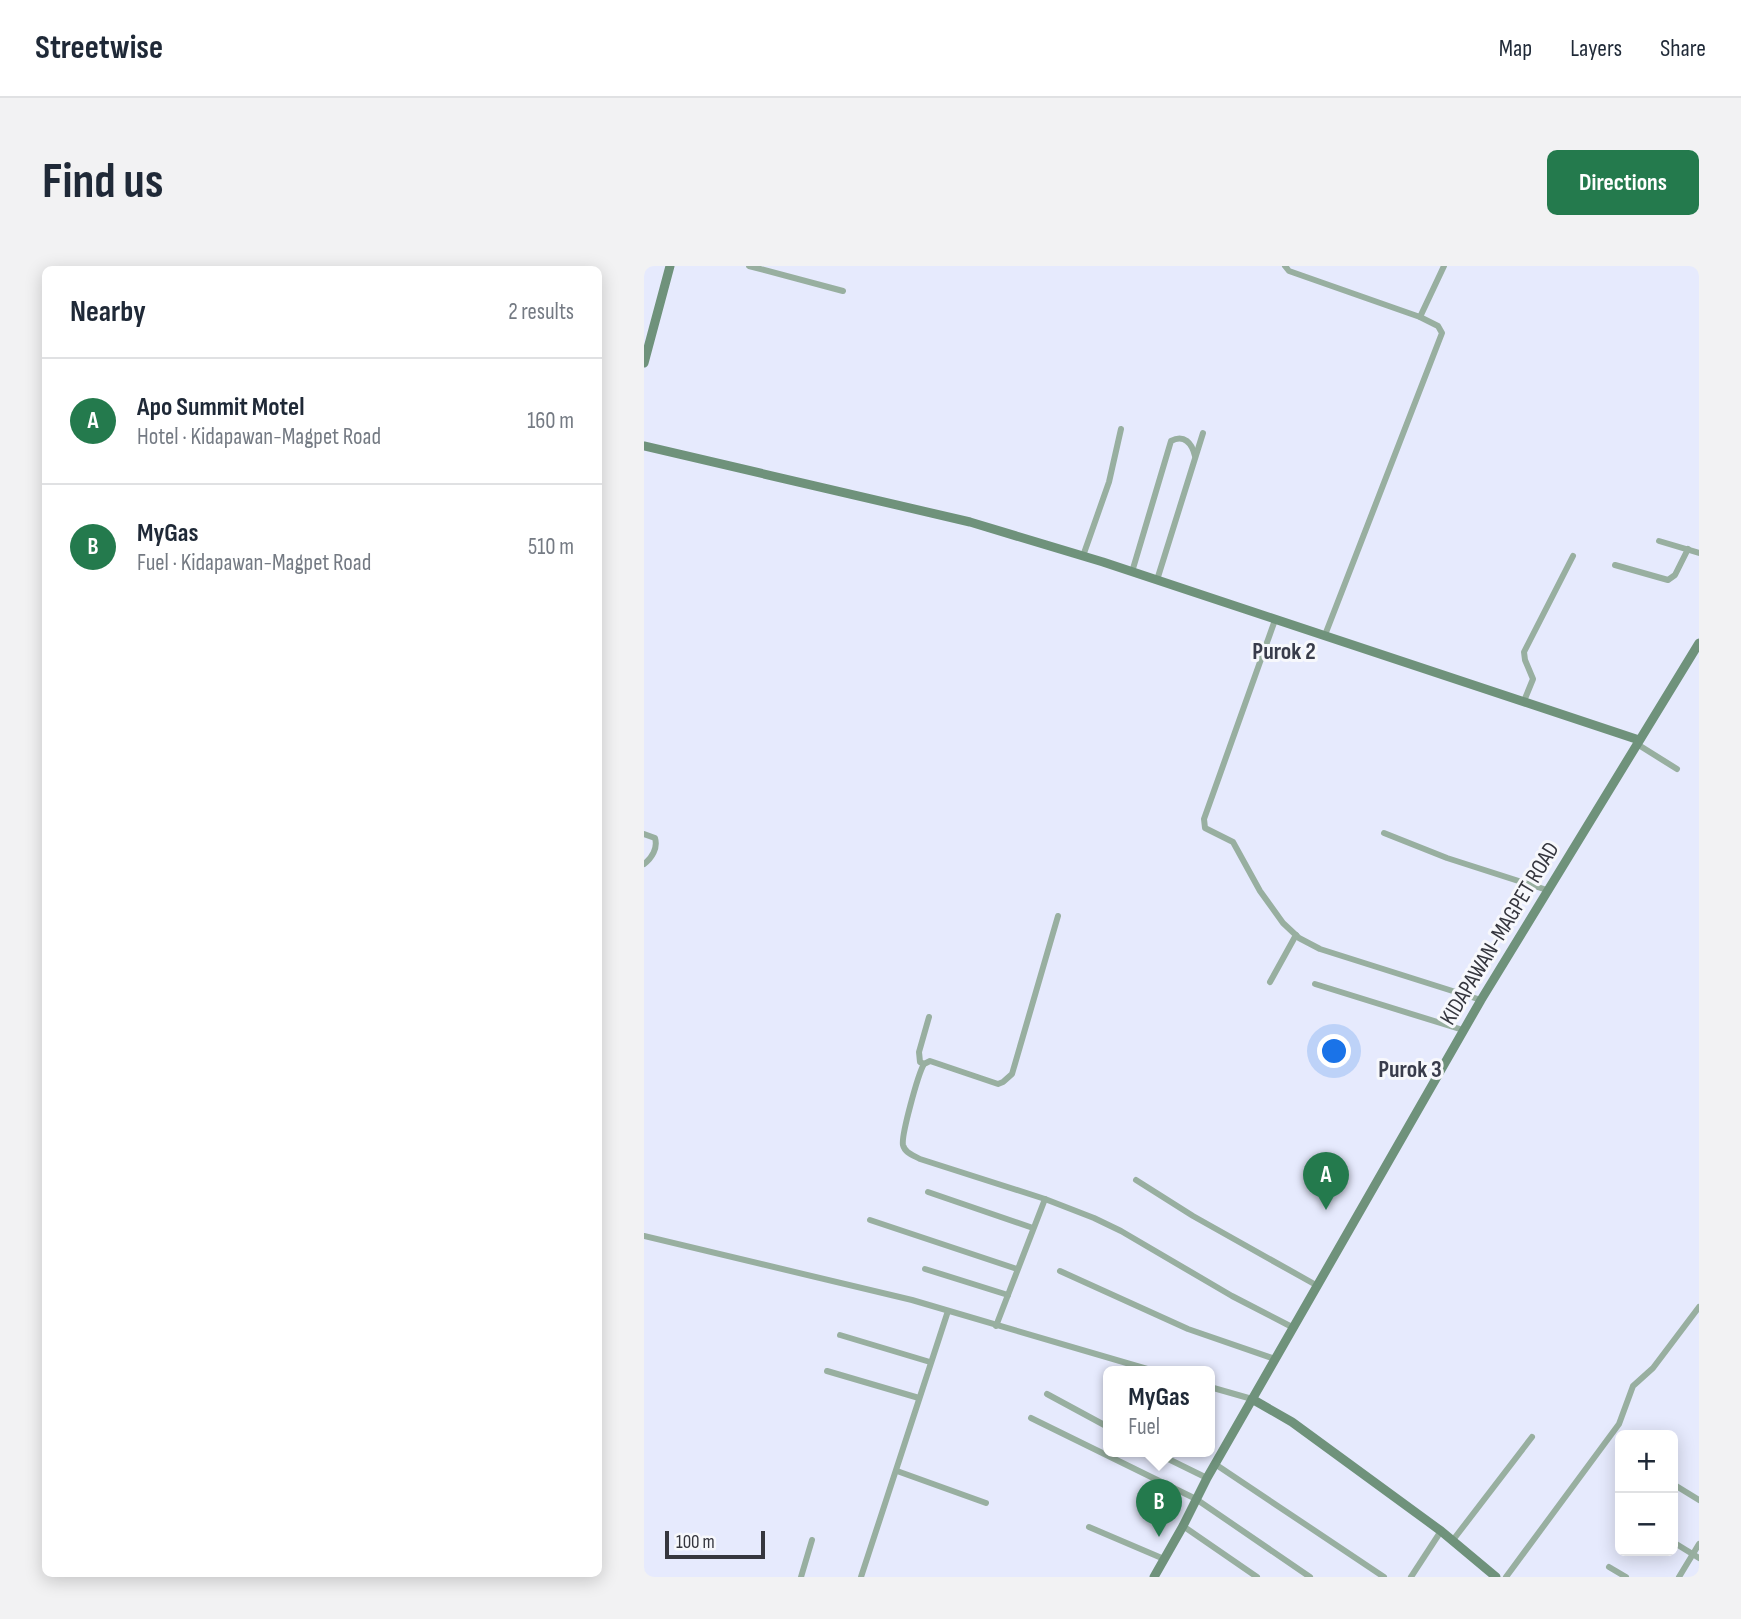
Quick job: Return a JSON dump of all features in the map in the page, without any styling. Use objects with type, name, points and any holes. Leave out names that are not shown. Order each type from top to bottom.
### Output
[{"type":"street","points":[[644,363],[670,266]]},
{"type":"street","points":[[749,266],[843,291]]},
{"type":"street","points":[[1285,266],[1289,271],[1420,317],[1441,330],[1441,336],[1325,635]]},
{"type":"street","points":[[1420,317],[1444,266]]},
{"type":"street","points":[[1083,556],[1109,482],[1122,429]]},
{"type":"street","points":[[1157,580],[1203,433]]},
{"type":"street","points":[[1132,572],[1171,441],[1179,438],[1186,440],[1193,447],[1195,456]]},
{"type":"street","points":[[644,446],[970,522],[1083,556],[1524,701],[1638,742],[1677,769]]},
{"type":"street","points":[[1659,541],[1699,553]]},
{"type":"street","points":[[1615,565],[1668,580],[1675,575],[1688,550]]},
{"type":"street","points":[[1524,701],[1533,679],[1524,652],[1573,556]]},
{"type":"street","points":[[1275,620],[1204,823],[1208,830],[1234,842],[1260,891],[1283,923],[1296,935],[1320,949],[1481,1000]]},
{"type":"street","name":"KIDAPAWAN-MAGPET ROAD","points":[[1154,1577],[1206,1478],[1463,1030],[1699,643]]},
{"type":"street","points":[[1384,833],[1447,858],[1547,890]]},
{"type":"street","points":[[644,834],[655,838],[656,842],[653,853],[644,864]]},
{"type":"street","points":[[1058,916],[1012,1074],[1003,1082],[993,1083],[930,1061],[924,1064],[903,1140],[906,1152],[1094,1217],[1292,1327]]},
{"type":"street","points":[[1270,982],[1296,935]]},
{"type":"street","points":[[1315,984],[1463,1030]]},
{"type":"street","points":[[924,1064],[920,1062],[919,1052],[929,1017]]},
{"type":"street","points":[[1136,1180],[1193,1216],[1316,1285]]},
{"type":"street","points":[[928,1192],[1033,1228]]},
{"type":"street","points":[[996,1326],[1045,1199]]},
{"type":"street","points":[[870,1220],[1017,1269]]},
{"type":"street","points":[[644,1236],[912,1300],[1136,1366]]},
{"type":"street","points":[[925,1269],[1008,1295]]},
{"type":"street","points":[[1060,1271],[1188,1329],[1275,1359]]},
{"type":"street","points":[[1506,1577],[1619,1424],[1633,1386],[1654,1368],[1699,1307]]},
{"type":"street","points":[[861,1577],[948,1311]]},
{"type":"street","points":[[840,1335],[930,1362]]},
{"type":"street","points":[[827,1371],[919,1398]]},
{"type":"street","points":[[1215,1388],[1252,1399],[1292,1422],[1453,1540],[1496,1577]]},
{"type":"street","points":[[1047,1394],[1103,1424]]},
{"type":"street","points":[[1031,1418],[1103,1453]]},
{"type":"street","points":[[1453,1540],[1532,1437]]},
{"type":"street","points":[[1110,1457],[1196,1499],[1310,1577]]},
{"type":"street","points":[[1164,1457],[1206,1478]]},
{"type":"street","points":[[1215,1464],[1384,1577]]},
{"type":"street","points":[[897,1471],[986,1503]]},
{"type":"street","points":[[1678,1487],[1699,1500]]},
{"type":"street","points":[[1183,1526],[1257,1577]]},
{"type":"street","points":[[1089,1527],[1164,1559]]},
{"type":"street","points":[[1412,1577],[1441,1531]]},
{"type":"street","points":[[801,1577],[812,1541]]},
{"type":"street","points":[[1679,1577],[1696,1556],[1699,1544]]},
{"type":"street","points":[[1678,1545],[1696,1556]]},
{"type":"street","points":[[1609,1567],[1626,1577]]},
{"type":"place","name":"Apo Summit Motel","points":[[1326,1210]]},
{"type":"place","name":"MyGas","points":[[1159,1537]]},
{"type":"district","name":"Purok 2","points":[[1284,651]]},
{"type":"district","name":"Purok 3","points":[[1410,1069]]}]
